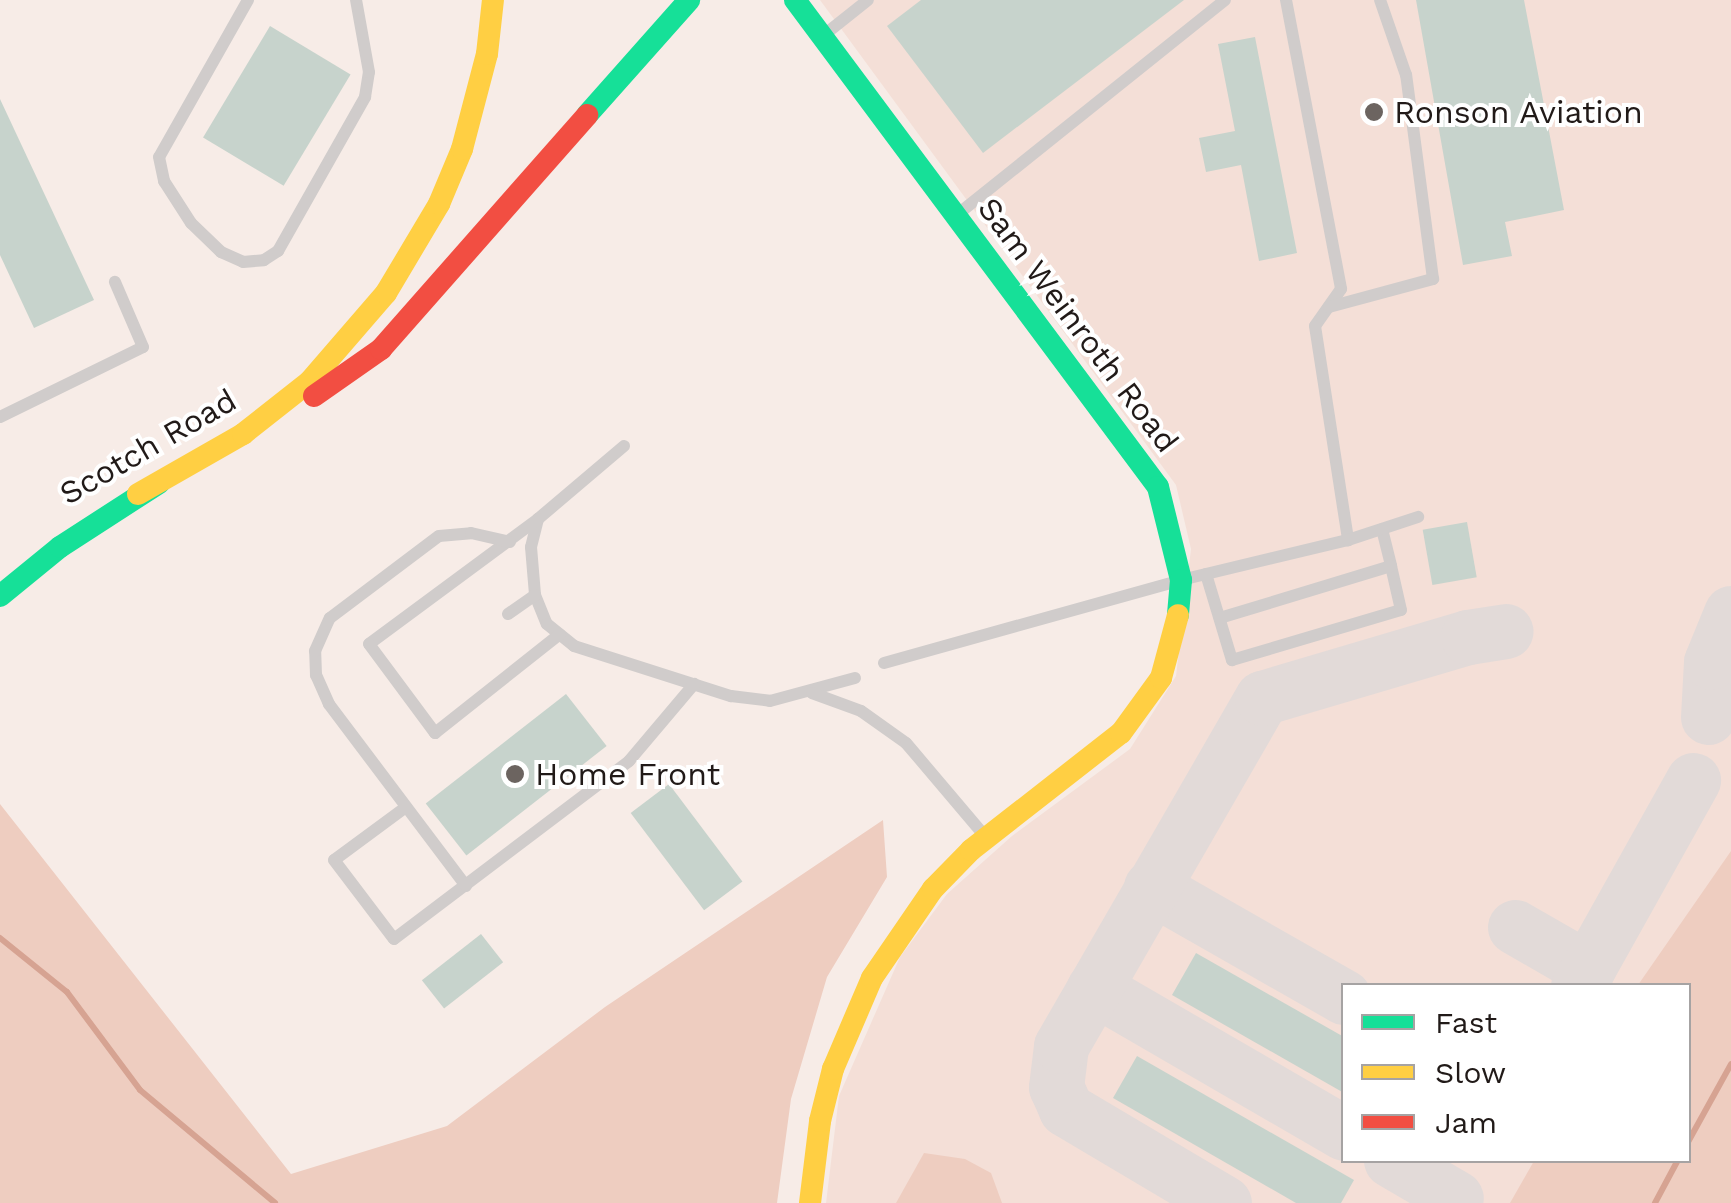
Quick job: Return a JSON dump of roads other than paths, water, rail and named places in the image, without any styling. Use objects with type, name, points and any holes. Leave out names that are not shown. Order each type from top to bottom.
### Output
[{"type":"main road","name":"Scotch Road","points":[[0,565],[159,483],[243,434],[310,381],[345,344],[414,250],[462,149],[487,54],[493,0]]},
{"type":"main road","points":[[243,434],[336,383],[381,349],[689,0]]},
{"type":"main road","name":"Sam Weinroth Road","points":[[795,0],[1158,486],[1181,580],[1179,609],[1161,678],[1121,733],[986,836],[934,889],[872,978],[834,1068],[820,1121],[810,1203]]},
{"type":"main road","points":[[0,596],[60,547],[159,483]]},
{"type":"lane","points":[[248,0],[159,157],[164,181],[191,223],[221,252],[243,262],[264,260],[278,251],[364,97],[370,72],[356,0]]},
{"type":"lane","points":[[822,36],[868,0]]},
{"type":"lane","points":[[956,216],[1225,0]]},
{"type":"lane","points":[[1286,0],[1341,289],[1315,326],[1348,540]]},
{"type":"lane","points":[[1329,307],[1433,280],[1406,75],[1380,0]]},
{"type":"lane","points":[[1,414],[143,347],[116,282]]},
{"type":"lane","points":[[560,634],[435,733],[369,644],[510,542],[624,446]]},
{"type":"lane","points":[[884,663],[1181,580],[1348,540],[1418,517]]},
{"type":"lane","points":[[538,519],[531,547],[534,595],[547,624],[574,646],[694,684],[770,701],[812,693],[854,678]]},
{"type":"lane","points":[[1206,574],[1232,660],[1402,610],[1382,529]]},
{"type":"lane","points":[[466,886],[323,694],[314,662],[318,641],[344,606],[439,536],[472,533],[510,542]]},
{"type":"lane","points":[[1220,618],[1391,566]]},
{"type":"lane","points":[[508,614],[534,595]]},
{"type":"lane","points":[[406,807],[334,860],[394,939],[628,761],[694,684]]},
{"type":"lane","points":[[812,693],[861,712],[906,743],[986,836]]},
{"type":"waterway","points":[[0,938],[67,992],[140,1090],[275,1203]]},
{"type":"waterway","points":[[1691,1137],[1731,1064]]},
{"type":"waterway","points":[[1655,1203],[1676,1163]]},
{"type":"place","name":"Ronson Aviation","points":[[1374,112]]},
{"type":"place","name":"Home Front","points":[[515,774]]}]
